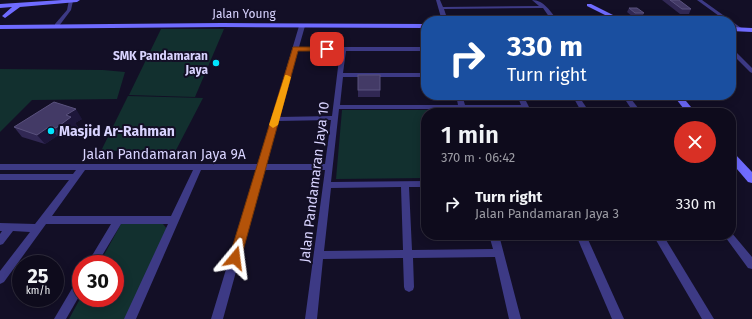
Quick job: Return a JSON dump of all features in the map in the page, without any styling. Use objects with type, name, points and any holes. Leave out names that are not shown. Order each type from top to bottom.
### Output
[{"type":"main road","points":[[6,16],[24,7],[63,0]]},
{"type":"main road","points":[[2,4],[47,3],[74,0]]},
{"type":"main road","points":[[604,16],[587,3],[612,16]]},
{"type":"main road","points":[[2,4],[10,8],[6,16]]},
{"type":"main road","points":[[6,16],[20,4]]},
{"type":"main road","name":"Jalan Young","points":[[0,26],[421,26]]},
{"type":"main road","points":[[736,30],[752,30]]},
{"type":"main road","points":[[681,100],[688,108]]},
{"type":"main road","points":[[736,161],[752,179]]},
{"type":"street","points":[[59,25],[74,0]]},
{"type":"street","points":[[438,0],[443,16]]},
{"type":"street","points":[[534,0],[544,7],[551,16]]},
{"type":"street","points":[[700,0],[722,16]]},
{"type":"street","points":[[441,8],[544,7]]},
{"type":"street","points":[[217,319],[302,26]]},
{"type":"street","points":[[736,26],[741,30]]},
{"type":"street","points":[[296,49],[421,49]]},
{"type":"street","name":"Jalan Pandamaran Jaya 10","points":[[311,319],[343,49]]},
{"type":"street","points":[[736,55],[752,71]]},
{"type":"street","points":[[340,75],[421,75]]},
{"type":"street","points":[[628,100],[634,108]]},
{"type":"street","points":[[336,107],[421,109]]},
{"type":"street","points":[[275,118],[335,118]]},
{"type":"street","name":"Jalan Pandamaran Jaya 9A","points":[[0,167],[329,166]]},
{"type":"street","points":[[0,279],[83,167]]},
{"type":"street","points":[[130,319],[198,167]]},
{"type":"street","points":[[0,177],[76,177]]},
{"type":"street","points":[[405,184],[409,286]]},
{"type":"street","points":[[327,185],[421,184]]},
{"type":"street","points":[[0,227],[118,220],[174,220]]},
{"type":"street","points":[[97,255],[118,220]]},
{"type":"street","points":[[0,241],[11,227]]},
{"type":"street","points":[[495,240],[515,319]]},
{"type":"street","points":[[583,240],[618,319]]},
{"type":"street","points":[[661,240],[708,319]]},
{"type":"street","points":[[733,240],[752,265]]},
{"type":"street","points":[[318,255],[499,252]]},
{"type":"street","points":[[60,319],[72,298]]},
{"type":"green space","points":[[161,29],[224,29],[195,97],[129,95]]},
{"type":"green space","points":[[0,69],[103,70],[125,72],[117,99],[32,100],[0,132]]},
{"type":"green space","points":[[128,96],[203,98],[176,150],[101,151]]},
{"type":"green space","points":[[342,110],[421,110],[421,178],[336,179]]},
{"type":"green space","points":[[121,224],[163,224],[167,229],[125,319],[69,319],[76,307],[124,307],[124,255],[104,255]]},
{"type":"building","points":[[670,0],[679,0],[691,9],[682,9]]},
{"type":"building","points":[[629,8],[637,8],[644,13],[635,13]]},
{"type":"building","points":[[358,75],[380,75],[380,90],[358,90]]},
{"type":"building","points":[[54,102],[76,109],[66,115],[71,117],[56,128],[50,126],[37,135],[14,127]]},
{"type":"slow traffic","points":[[273,125],[287,77]]},
{"type":"place","name":"SMK Pandamaran Jaya","points":[[216,63]]},
{"type":"place","name":"Masjid Ar-Rahman","points":[[51,131]]},
{"type":"route","points":[[235,258],[296,49],[327,49]]}]
